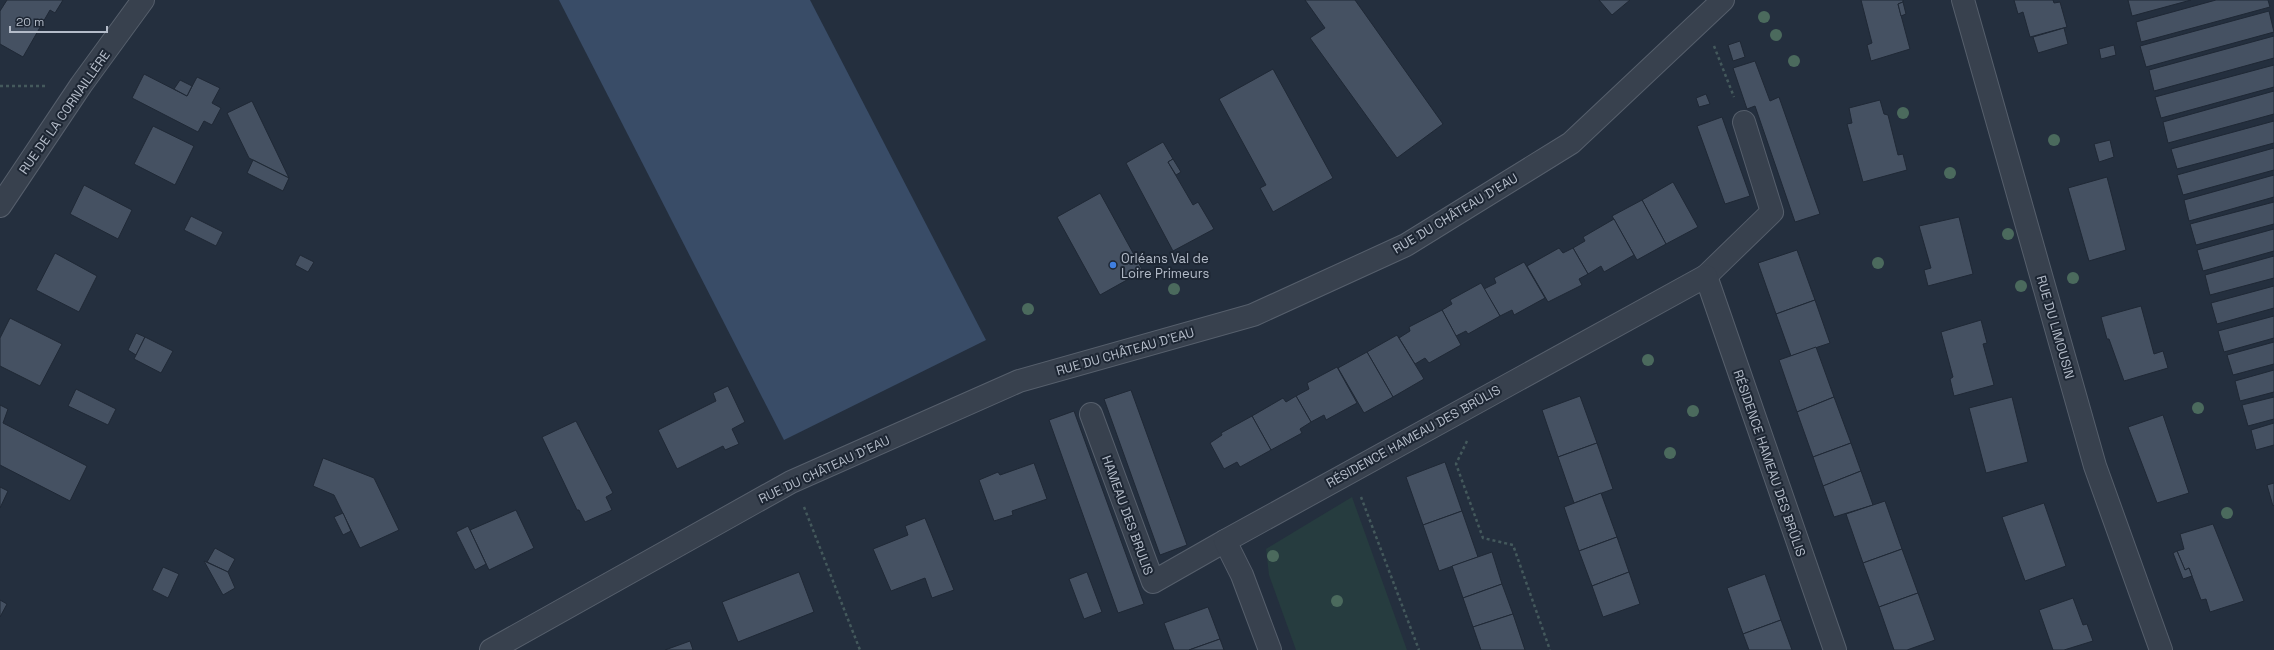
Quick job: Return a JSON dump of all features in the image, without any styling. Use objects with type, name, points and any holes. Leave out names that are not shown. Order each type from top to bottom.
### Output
[{"type":"street","name":"RUE DE LA CORNAILLÈRE","points":[[0,206],[81,85],[143,0]]},
{"type":"street","name":"RUE DU CHÂTEAU D'EAU","points":[[490,650],[791,482],[1019,380],[1254,315],[1406,245],[1571,143],[1723,0]]},
{"type":"street","name":"RUE DU LIMOUSIN","points":[[1963,0],[2095,466],[2161,650]]},
{"type":"street","name":"RÉSIDENCE HAMEAU DES BRÛLIS","points":[[1226,541],[1706,276],[1772,212],[1744,122]]},
{"type":"street","name":"RÉSIDENCE HAMEAU DES BRÛLIS","points":[[1706,276],[1835,650]]},
{"type":"street","name":"HAMEAU DES BRULIS","points":[[1091,414],[1153,582],[1226,541]]},
{"type":"street","points":[[1226,541],[1242,575],[1270,650]]},
{"type":"path","points":[[1713,45],[1744,122]]},
{"type":"path","points":[[0,86],[81,85]]},
{"type":"path","points":[[1469,436],[1456,464],[1483,538],[1513,545],[1550,650]]},
{"type":"path","points":[[791,482],[805,508],[860,650]]},
{"type":"path","points":[[1360,492],[1419,650]]},
{"type":"green space","points":[[1352,497],[1407,650],[1296,650],[1269,575],[1266,549]]},
{"type":"water","points":[[559,0],[810,0],[986,340],[784,440]]},
{"type":"building","points":[[7,0],[63,0],[55,13],[50,10],[23,57],[0,44],[0,11]]},
{"type":"building","points":[[1305,0],[1355,0],[1443,124],[1397,158],[1310,38],[1325,28]]},
{"type":"building","points":[[1599,0],[1630,0],[1612,15]]},
{"type":"building","points":[[1861,0],[1903,0],[1903,2],[1898,4],[1910,49],[1871,61],[1867,45],[1872,43]]},
{"type":"building","points":[[2014,0],[2053,0],[2054,3],[2060,2],[2067,27],[2030,37],[2023,12],[2018,14]]},
{"type":"building","points":[[2128,0],[2191,0],[2132,16]]},
{"type":"building","points":[[2216,0],[2268,0],[2270,7],[2141,42],[2136,22]]},
{"type":"building","points":[[1903,2],[1906,14],[1901,16],[1898,4]]},
{"type":"building","points":[[2269,11],[2274,32],[2146,67],[2140,46]]},
{"type":"building","points":[[2064,28],[2068,44],[2038,53],[2033,37]]},
{"type":"building","points":[[2274,36],[2274,58],[2154,91],[2149,70]]},
{"type":"building","points":[[1740,41],[1745,57],[1733,61],[1728,45]]},
{"type":"building","points":[[2114,45],[2116,55],[2101,59],[2099,49]]},
{"type":"building","points":[[1755,61],[1770,101],[1779,97],[1820,214],[1795,222],[1755,106],[1747,109],[1733,68]]},
{"type":"building","points":[[2274,65],[2274,87],[2161,118],[2155,97]]},
{"type":"building","points":[[1273,69],[1333,178],[1273,212],[1260,188],[1266,185],[1219,99]]},
{"type":"building","points":[[144,74],[187,96],[197,77],[220,88],[212,103],[221,108],[212,125],[204,121],[198,132],[132,98]]},
{"type":"building","points":[[180,80],[192,86],[187,96],[174,89]]},
{"type":"building","points":[[2274,91],[2274,114],[2168,143],[2163,122]]},
{"type":"building","points":[[1706,94],[1710,104],[1699,107],[1696,98]]},
{"type":"building","points":[[1880,100],[1884,114],[1888,115],[1898,155],[1903,154],[1907,170],[1863,182],[1847,124],[1852,123],[1849,108]]},
{"type":"building","points":[[252,101],[289,178],[249,158],[227,113]]},
{"type":"building","points":[[1722,117],[1750,196],[1725,204],[1697,126]]},
{"type":"building","points":[[2274,121],[2274,143],[2177,169],[2171,149]]},
{"type":"building","points":[[153,126],[194,146],[175,185],[134,164]]},
{"type":"building","points":[[2110,140],[2114,157],[2099,162],[2094,144]]},
{"type":"building","points":[[1163,142],[1173,159],[1168,162],[1193,205],[1198,202],[1214,229],[1173,251],[1126,163]]},
{"type":"building","points":[[2274,148],[2274,170],[2183,195],[2177,175]]},
{"type":"building","points":[[1173,159],[1181,172],[1176,175],[1168,162]]},
{"type":"building","points":[[253,160],[289,178],[283,191],[247,173]]},
{"type":"building","points":[[2274,175],[2274,197],[2189,221],[2184,200]]},
{"type":"building","points":[[2107,177],[2126,250],[2089,261],[2068,188]]},
{"type":"building","points":[[1673,182],[1698,227],[1666,244],[1642,200]]},
{"type":"building","points":[[84,185],[132,210],[118,239],[70,214]]},
{"type":"building","points":[[1100,193],[1143,271],[1100,295],[1057,217]]},
{"type":"building","points":[[1642,200],[1666,244],[1637,260],[1612,216]]},
{"type":"building","points":[[2274,202],[2274,224],[2196,245],[2190,224]]},
{"type":"building","points":[[191,216],[223,232],[216,246],[184,230]]},
{"type":"building","points":[[1959,217],[1973,274],[1928,286],[1924,270],[1931,268],[1919,226]]},
{"type":"building","points":[[1614,219],[1634,255],[1604,272],[1601,266],[1588,274],[1573,248],[1585,241],[1583,237]]},
{"type":"building","points":[[2274,229],[2274,251],[2203,271],[2197,250]]},
{"type":"building","points":[[1559,248],[1563,253],[1573,248],[1588,274],[1579,279],[1582,285],[1548,302],[1527,266]]},
{"type":"building","points":[[1797,250],[1815,300],[1776,314],[1758,263]]},
{"type":"building","points":[[55,253],[97,276],[79,312],[36,290]]},
{"type":"building","points":[[300,255],[314,262],[308,272],[295,265]]},
{"type":"building","points":[[2274,256],[2274,278],[2210,295],[2205,275]]},
{"type":"building","points":[[1524,262],[1545,298],[1514,315],[1512,310],[1500,316],[1484,289],[1496,283],[1494,278]]},
{"type":"building","points":[[1481,283],[1500,316],[1468,334],[1466,331],[1456,336],[1442,310],[1452,304],[1450,300]]},
{"type":"building","points":[[2274,286],[2274,308],[2217,324],[2211,303]]},
{"type":"building","points":[[1815,300],[1830,343],[1791,356],[1776,314]]},
{"type":"building","points":[[2141,306],[2154,354],[2163,351],[2168,368],[2124,381],[2109,339],[2107,339],[2101,317]]},
{"type":"building","points":[[1442,310],[1461,345],[1429,363],[1425,358],[1415,364],[1399,338],[1410,331],[1409,327]]},
{"type":"building","points":[[2274,316],[2274,338],[2224,352],[2218,331]]},
{"type":"building","points":[[10,318],[62,344],[40,386],[0,366],[0,338]]},
{"type":"building","points":[[1981,320],[1987,343],[1983,344],[1994,385],[1954,396],[1950,379],[1953,377],[1941,332]]},
{"type":"building","points":[[136,333],[145,337],[136,355],[128,350]]},
{"type":"building","points":[[1397,335],[1424,379],[1393,397],[1367,352]]},
{"type":"building","points":[[145,337],[173,351],[161,373],[134,359]]},
{"type":"building","points":[[2274,342],[2274,364],[2233,375],[2227,355]]},
{"type":"building","points":[[1816,347],[1834,397],[1797,412],[1779,360]]},
{"type":"building","points":[[1367,352],[1393,397],[1364,413],[1338,368]]},
{"type":"building","points":[[1337,367],[1357,403],[1326,420],[1324,415],[1311,422],[1296,396],[1309,389],[1307,383]]},
{"type":"building","points":[[2274,370],[2274,392],[2240,401],[2235,381]]},
{"type":"building","points":[[728,386],[745,422],[732,429],[739,444],[725,450],[723,446],[677,469],[658,430],[716,401],[713,393]]},
{"type":"building","points":[[76,389],[116,409],[108,425],[68,406]]},
{"type":"building","points":[[1131,390],[1187,545],[1160,555],[1104,399]]},
{"type":"building","points":[[1296,396],[1311,422],[1300,429],[1302,433],[1271,450],[1252,416],[1283,398],[1286,402]]},
{"type":"building","points":[[1580,396],[1597,443],[1558,457],[1542,410]]},
{"type":"building","points":[[1834,397],[1851,443],[1813,457],[1797,412]]},
{"type":"building","points":[[2012,397],[2028,462],[1986,473],[1969,408]]},
{"type":"building","points":[[2274,397],[2274,419],[2248,426],[2242,405]]},
{"type":"building","points":[[0,405],[8,409],[3,423],[87,466],[70,501],[0,465]]},
{"type":"building","points":[[1074,411],[1144,604],[1118,613],[1049,420]]},
{"type":"building","points":[[2163,415],[2189,493],[2157,503],[2128,427]]},
{"type":"building","points":[[1252,416],[1271,450],[1240,467],[1237,462],[1224,469],[1210,443],[1222,435],[1221,433]]},
{"type":"building","points":[[576,421],[613,493],[606,497],[612,510],[585,522],[579,510],[577,510],[542,437]]},
{"type":"building","points":[[2274,423],[2274,445],[2256,450],[2251,430]]},
{"type":"building","points":[[1597,443],[1613,489],[1574,503],[1558,457]]},
{"type":"building","points":[[1851,443],[1861,471],[1823,486],[1813,457]]},
{"type":"building","points":[[323,458],[374,478],[399,530],[360,548],[334,495],[313,486]]},
{"type":"building","points":[[1445,462],[1462,511],[1423,525],[1406,477]]},
{"type":"building","points":[[1034,463],[1047,499],[1012,511],[1013,515],[994,521],[979,480],[998,472],[1000,475]]},
{"type":"building","points":[[1861,471],[1873,505],[1834,517],[1823,486]]},
{"type":"building","points":[[2274,483],[2274,505],[2273,506],[2267,485]]},
{"type":"building","points":[[0,487],[8,491],[0,508]]},
{"type":"building","points":[[1601,493],[1617,537],[1579,551],[1564,507]]},
{"type":"building","points":[[1885,501],[1902,549],[1863,563],[1846,514]]},
{"type":"building","points":[[2044,503],[2066,566],[2025,581],[2002,517]]},
{"type":"building","points":[[516,510],[534,548],[489,570],[470,530]]},
{"type":"building","points":[[1462,511],[1478,557],[1439,571],[1423,525]]},
{"type":"building","points":[[343,513],[351,531],[343,535],[334,517]]},
{"type":"building","points":[[925,518],[954,590],[932,598],[925,578],[891,591],[873,549],[908,535],[905,526]]},
{"type":"building","points":[[2213,524],[2244,601],[2210,612],[2206,599],[2201,600],[2189,568],[2185,570],[2177,551],[2184,549],[2180,534]]},
{"type":"building","points":[[468,526],[486,564],[475,570],[456,532]]},
{"type":"building","points":[[1617,537],[1629,572],[1592,586],[1579,551]]},
{"type":"building","points":[[215,548],[235,559],[228,572],[207,562]]},
{"type":"building","points":[[1902,549],[1918,593],[1879,607],[1863,563]]},
{"type":"building","points":[[2177,551],[2185,570],[2189,568],[2192,576],[2183,579],[2173,553]]},
{"type":"building","points":[[1492,552],[1502,584],[1463,598],[1452,566]]},
{"type":"building","points":[[204,561],[228,572],[235,588],[223,595]]},
{"type":"building","points":[[163,567],[179,574],[168,598],[152,590]]},
{"type":"building","points":[[799,572],[814,612],[738,642],[722,602]]},
{"type":"building","points":[[1087,572],[1102,612],[1084,619],[1069,579]]},
{"type":"building","points":[[1629,572],[1640,604],[1603,617],[1592,586]]},
{"type":"building","points":[[1765,574],[1781,620],[1743,634],[1727,588]]},
{"type":"building","points":[[1502,584],[1513,614],[1473,627],[1463,598]]},
{"type":"building","points":[[1918,593],[1935,640],[1907,650],[1894,650],[1879,607]]},
{"type":"building","points":[[2073,598],[2083,625],[2087,624],[2093,641],[2064,650],[2053,650],[2039,610]]},
{"type":"building","points":[[0,600],[7,604],[0,617]]},
{"type":"building","points":[[1208,607],[1220,639],[1189,650],[1174,650],[1164,623]]},
{"type":"building","points":[[1513,614],[1525,650],[1481,650],[1473,627]]},
{"type":"building","points":[[1781,620],[1792,650],[1749,650],[1743,634]]},
{"type":"building","points":[[1220,639],[1224,650],[1189,650]]},
{"type":"building","points":[[690,641],[693,650],[665,650]]},
{"type":"place","name":"Orléans Val de Loire Primeurs","points":[[1113,265]]}]
